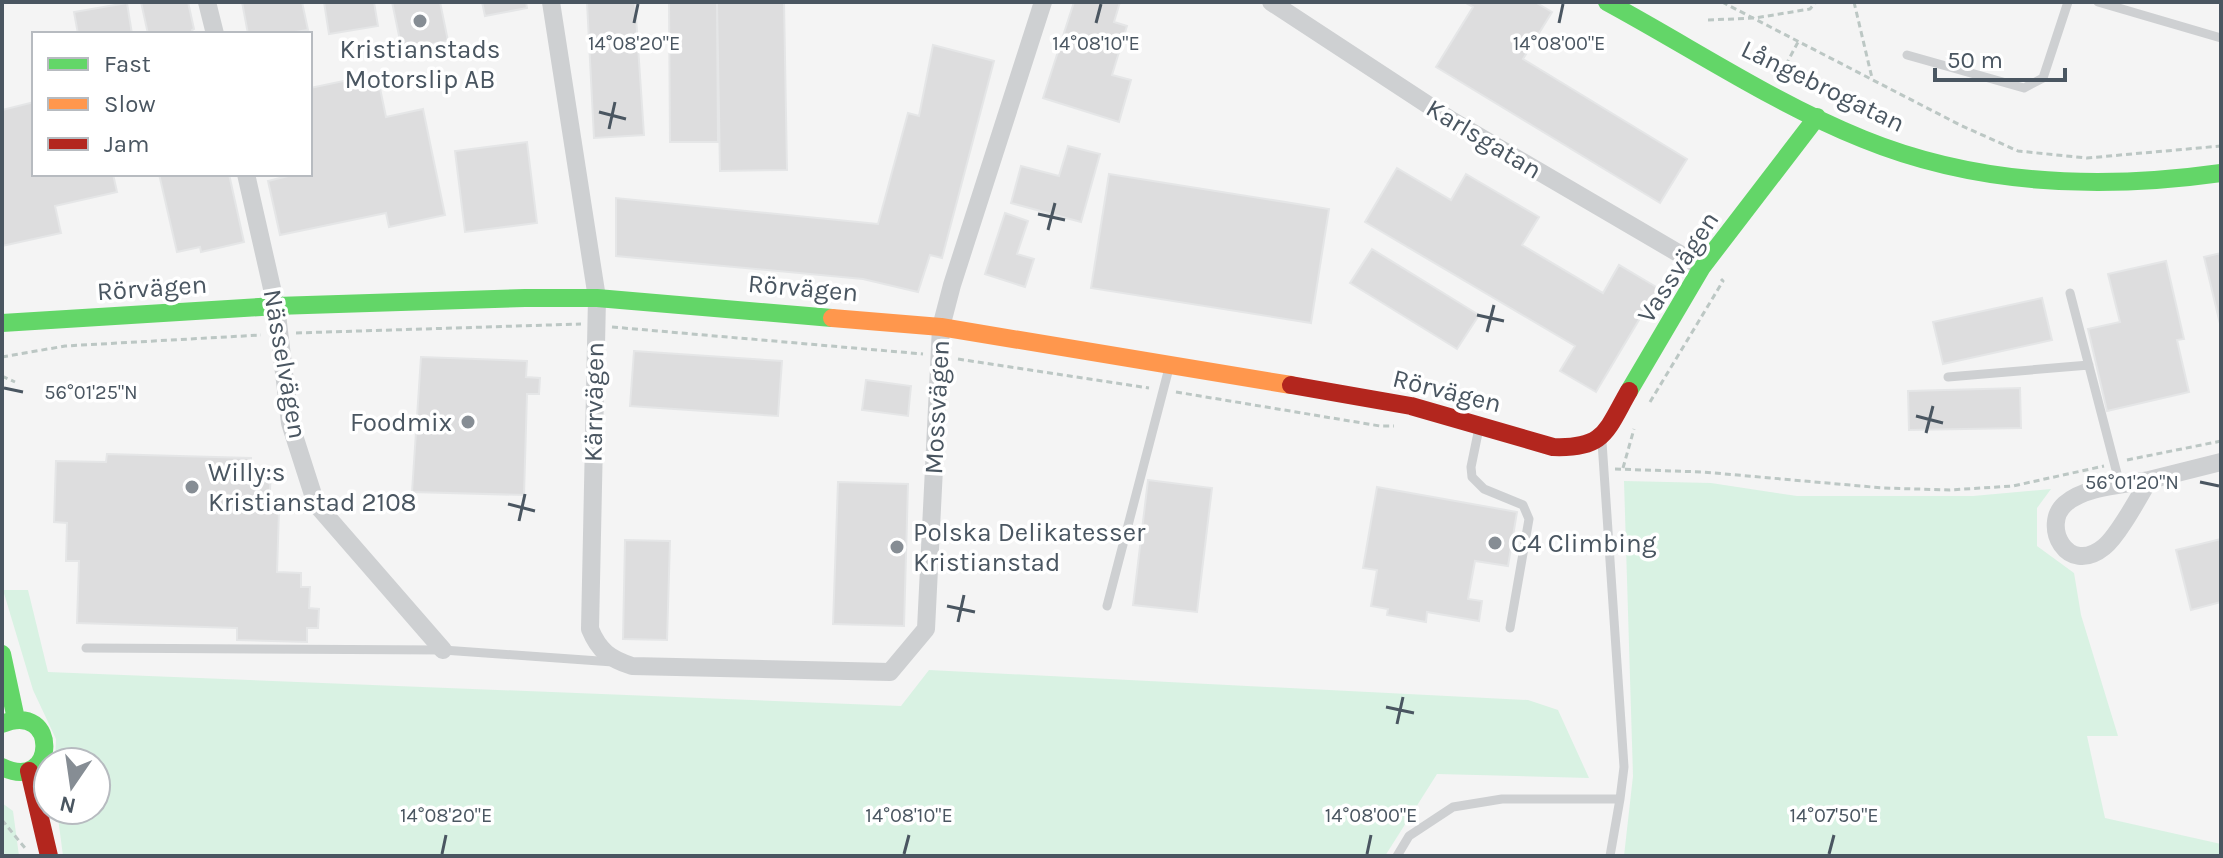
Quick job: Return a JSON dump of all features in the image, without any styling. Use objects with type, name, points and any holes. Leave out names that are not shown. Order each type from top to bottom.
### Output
[{"type":"street","points":[[207,2],[214,32]]},
{"type":"street","name":"Kärrvägen","points":[[551,2],[597,298],[590,629],[596,645],[609,658],[621,663]]},
{"type":"street","name":"Mossvägen","points":[[621,663],[632,666],[890,672],[926,629],[941,327],[1043,2]]},
{"type":"street","name":"Karlsgatan","points":[[1271,2],[1451,120],[1702,267]]},
{"type":"street","name":"Långebrogatan","points":[[1607,2],[1817,117],[1863,139],[1938,164],[2048,180],[2127,182],[2221,173]]},
{"type":"street","name":"Vassvägen","points":[[1595,442],[1702,267],[1817,117]]},
{"type":"street","name":"Nässelvägen","points":[[246,176],[281,334],[290,423],[316,504],[443,650]]},
{"type":"street","name":"Rörvägen","points":[[2,323],[276,306],[597,298],[941,327],[1411,406],[1553,447],[1567,449],[1595,442]]},
{"type":"street","points":[[2149,480],[2106,546],[2088,556],[2063,549],[2057,538],[2057,528],[2059,512],[2064,505],[2084,494],[2221,462]]},
{"type":"street","points":[[2,767],[14,773],[29,771],[43,758],[45,739],[34,724],[9,722],[3,659]]},
{"type":"street","points":[[29,771],[49,856]]},
{"type":"lane","points":[[1907,55],[2024,88],[2043,78],[2068,2]]},
{"type":"lane","points":[[2098,2],[2221,38]]},
{"type":"lane","points":[[2070,293],[2120,485]]},
{"type":"lane","points":[[1107,606],[1170,365]]},
{"type":"lane","points":[[1948,377],[2089,365]]},
{"type":"lane","points":[[1480,424],[1471,467],[1472,477],[1484,489],[1523,505],[1529,519],[1510,628]]},
{"type":"lane","points":[[1595,442],[1604,469],[1624,767],[1610,856]]},
{"type":"lane","points":[[86,648],[443,650],[621,663]]},
{"type":"lane","points":[[1397,856],[1409,836],[1453,807],[1502,799],[1620,799]]},
{"type":"path","points":[[1722,2],[1960,125],[2018,151],[2087,158],[2221,146]]},
{"type":"path","points":[[1708,20],[1755,18],[1810,9],[1816,2]]},
{"type":"path","points":[[1854,2],[1872,78]]},
{"type":"path","points":[[2,357],[65,346],[417,327],[576,324],[940,357],[1380,426],[1403,426]]},
{"type":"path","points":[[2,376],[15,382]]},
{"type":"path","points":[[1604,469],[1703,472],[1797,482],[1950,490],[2013,486],[2221,441]]},
{"type":"path","points":[[2,820],[28,856]]},
{"type":"green space","points":[[1624,481],[1711,483],[1797,496],[1973,496],[2051,489],[2037,508],[2037,546],[2074,573],[2081,615],[2118,736],[2087,736],[2105,818],[2221,844],[2221,856],[1624,856],[1633,776]]},
{"type":"green space","points":[[3,590],[28,590],[48,672],[901,706],[929,670],[1528,700],[1558,710],[1589,778],[1437,774],[1385,856],[63,856],[59,826],[112,826],[112,746],[56,746],[56,739],[33,690]]},
{"type":"green space","points":[[2,803],[13,811],[19,856],[2,856]]},
{"type":"building","points":[[141,2],[188,2],[192,32],[148,32]]},
{"type":"building","points":[[242,2],[302,2],[308,30],[248,32]]},
{"type":"building","points":[[324,2],[374,2],[378,26],[329,34]]},
{"type":"building","name":"Kristianstads Motorslip AB","points":[[392,2],[440,2],[448,41],[402,50]]},
{"type":"building","points":[[482,2],[526,2],[527,8],[485,16]]},
{"type":"building","points":[[587,2],[635,2],[644,135],[594,138]]},
{"type":"building","points":[[669,2],[717,2],[718,142],[670,142]]},
{"type":"building","points":[[717,2],[784,2],[787,170],[720,171]]},
{"type":"building","points":[[1074,2],[1120,2],[1114,22],[1127,26],[1112,75],[1131,80],[1119,122],[1043,98]]},
{"type":"building","points":[[1464,2],[1535,2],[1552,12],[1523,59],[1687,159],[1660,203],[1436,67],[1473,7]]},
{"type":"building","points":[[127,3],[132,32],[78,32],[74,12]]},
{"type":"building","points":[[933,45],[994,61],[942,258],[930,255],[918,292],[863,279],[616,256],[616,198],[878,224],[908,113],[919,116]]},
{"type":"building","points":[[377,74],[386,117],[423,109],[445,215],[389,227],[386,213],[280,235],[268,181],[288,176],[312,176],[312,88]]},
{"type":"building","points":[[32,102],[32,176],[113,176],[117,192],[55,206],[61,233],[2,246],[2,110]]},
{"type":"building","points":[[527,142],[537,223],[465,232],[455,151]]},
{"type":"building","points":[[1068,146],[1100,154],[1081,222],[1011,203],[1021,166],[1059,176]]},
{"type":"building","points":[[1397,168],[1451,200],[1466,174],[1539,217],[1522,245],[1603,293],[1619,265],[1658,288],[1596,392],[1560,371],[1575,346],[1365,222]]},
{"type":"building","points":[[1109,174],[1329,209],[1311,323],[1091,288]]},
{"type":"building","points":[[159,176],[229,176],[244,242],[201,252],[200,247],[177,252]]},
{"type":"building","points":[[1005,213],[1028,221],[1017,254],[1034,259],[1025,287],[985,274]]},
{"type":"building","points":[[1372,249],[1479,315],[1457,349],[1350,283]]},
{"type":"building","points":[[2221,253],[2221,328],[2204,257]]},
{"type":"building","points":[[2166,261],[2184,339],[2177,340],[2189,392],[2107,411],[2088,329],[2120,322],[2108,274]]},
{"type":"building","points":[[2042,298],[2052,340],[1943,364],[1933,322]]},
{"type":"building","points":[[634,351],[782,361],[778,416],[630,406]]},
{"type":"building","points":[[421,357],[527,361],[526,377],[540,378],[539,394],[527,394],[524,495],[412,492]]},
{"type":"building","points":[[866,380],[911,386],[908,416],[862,410]]},
{"type":"building","points":[[2020,388],[2021,428],[1909,430],[1908,391]]},
{"type":"building","points":[[107,454],[251,458],[251,469],[271,470],[269,509],[279,510],[277,572],[301,573],[301,587],[310,587],[309,608],[319,609],[318,628],[307,628],[307,642],[237,640],[237,628],[77,623],[79,561],[66,561],[67,523],[54,522],[56,461],[106,462]]},
{"type":"building","points":[[1148,480],[1212,488],[1197,612],[1133,605]]},
{"type":"building","points":[[838,482],[908,484],[904,626],[833,624]]},
{"type":"building","points":[[1377,487],[1517,512],[1508,566],[1475,561],[1468,599],[1482,601],[1479,621],[1427,612],[1426,622],[1387,615],[1388,609],[1371,606],[1377,570],[1363,568]]},
{"type":"building","points":[[2221,539],[2221,602],[2191,610],[2176,550]]},
{"type":"building","points":[[625,540],[670,541],[667,640],[623,639]]},
{"type":"traffic: fast","points":[[1607,2],[1797,109],[1906,155],[1950,167],[2040,180],[2130,181],[2221,173]]},
{"type":"traffic: fast","points":[[1629,391],[1702,267],[1817,117]]},
{"type":"traffic: fast","points":[[2,323],[276,306],[525,298],[597,298],[832,318]]},
{"type":"traffic: fast","points":[[2,654],[16,719]]},
{"type":"traffic: fast","points":[[2,724],[21,720],[34,724],[42,734],[44,747],[41,759],[33,768],[20,772],[2,767]]},
{"type":"traffic: slow","points":[[832,318],[941,327],[1291,385]]},
{"type":"traffic: jam","points":[[1291,385],[1411,406],[1553,447],[1584,445],[1594,441],[1609,427],[1629,391]]},
{"type":"traffic: jam","points":[[29,771],[49,856]]},
{"type":"place","name":"Kristianstads Motorslip AB","points":[[420,21]]},
{"type":"place","name":"Foodmix","points":[[468,422]]},
{"type":"place","name":"Willy:s Kristianstad 2108","points":[[192,487]]},
{"type":"place","name":"C4 Climbing","points":[[1495,543]]},
{"type":"place","name":"Polska Delikatesser Kristianstad","points":[[897,547]]}]
